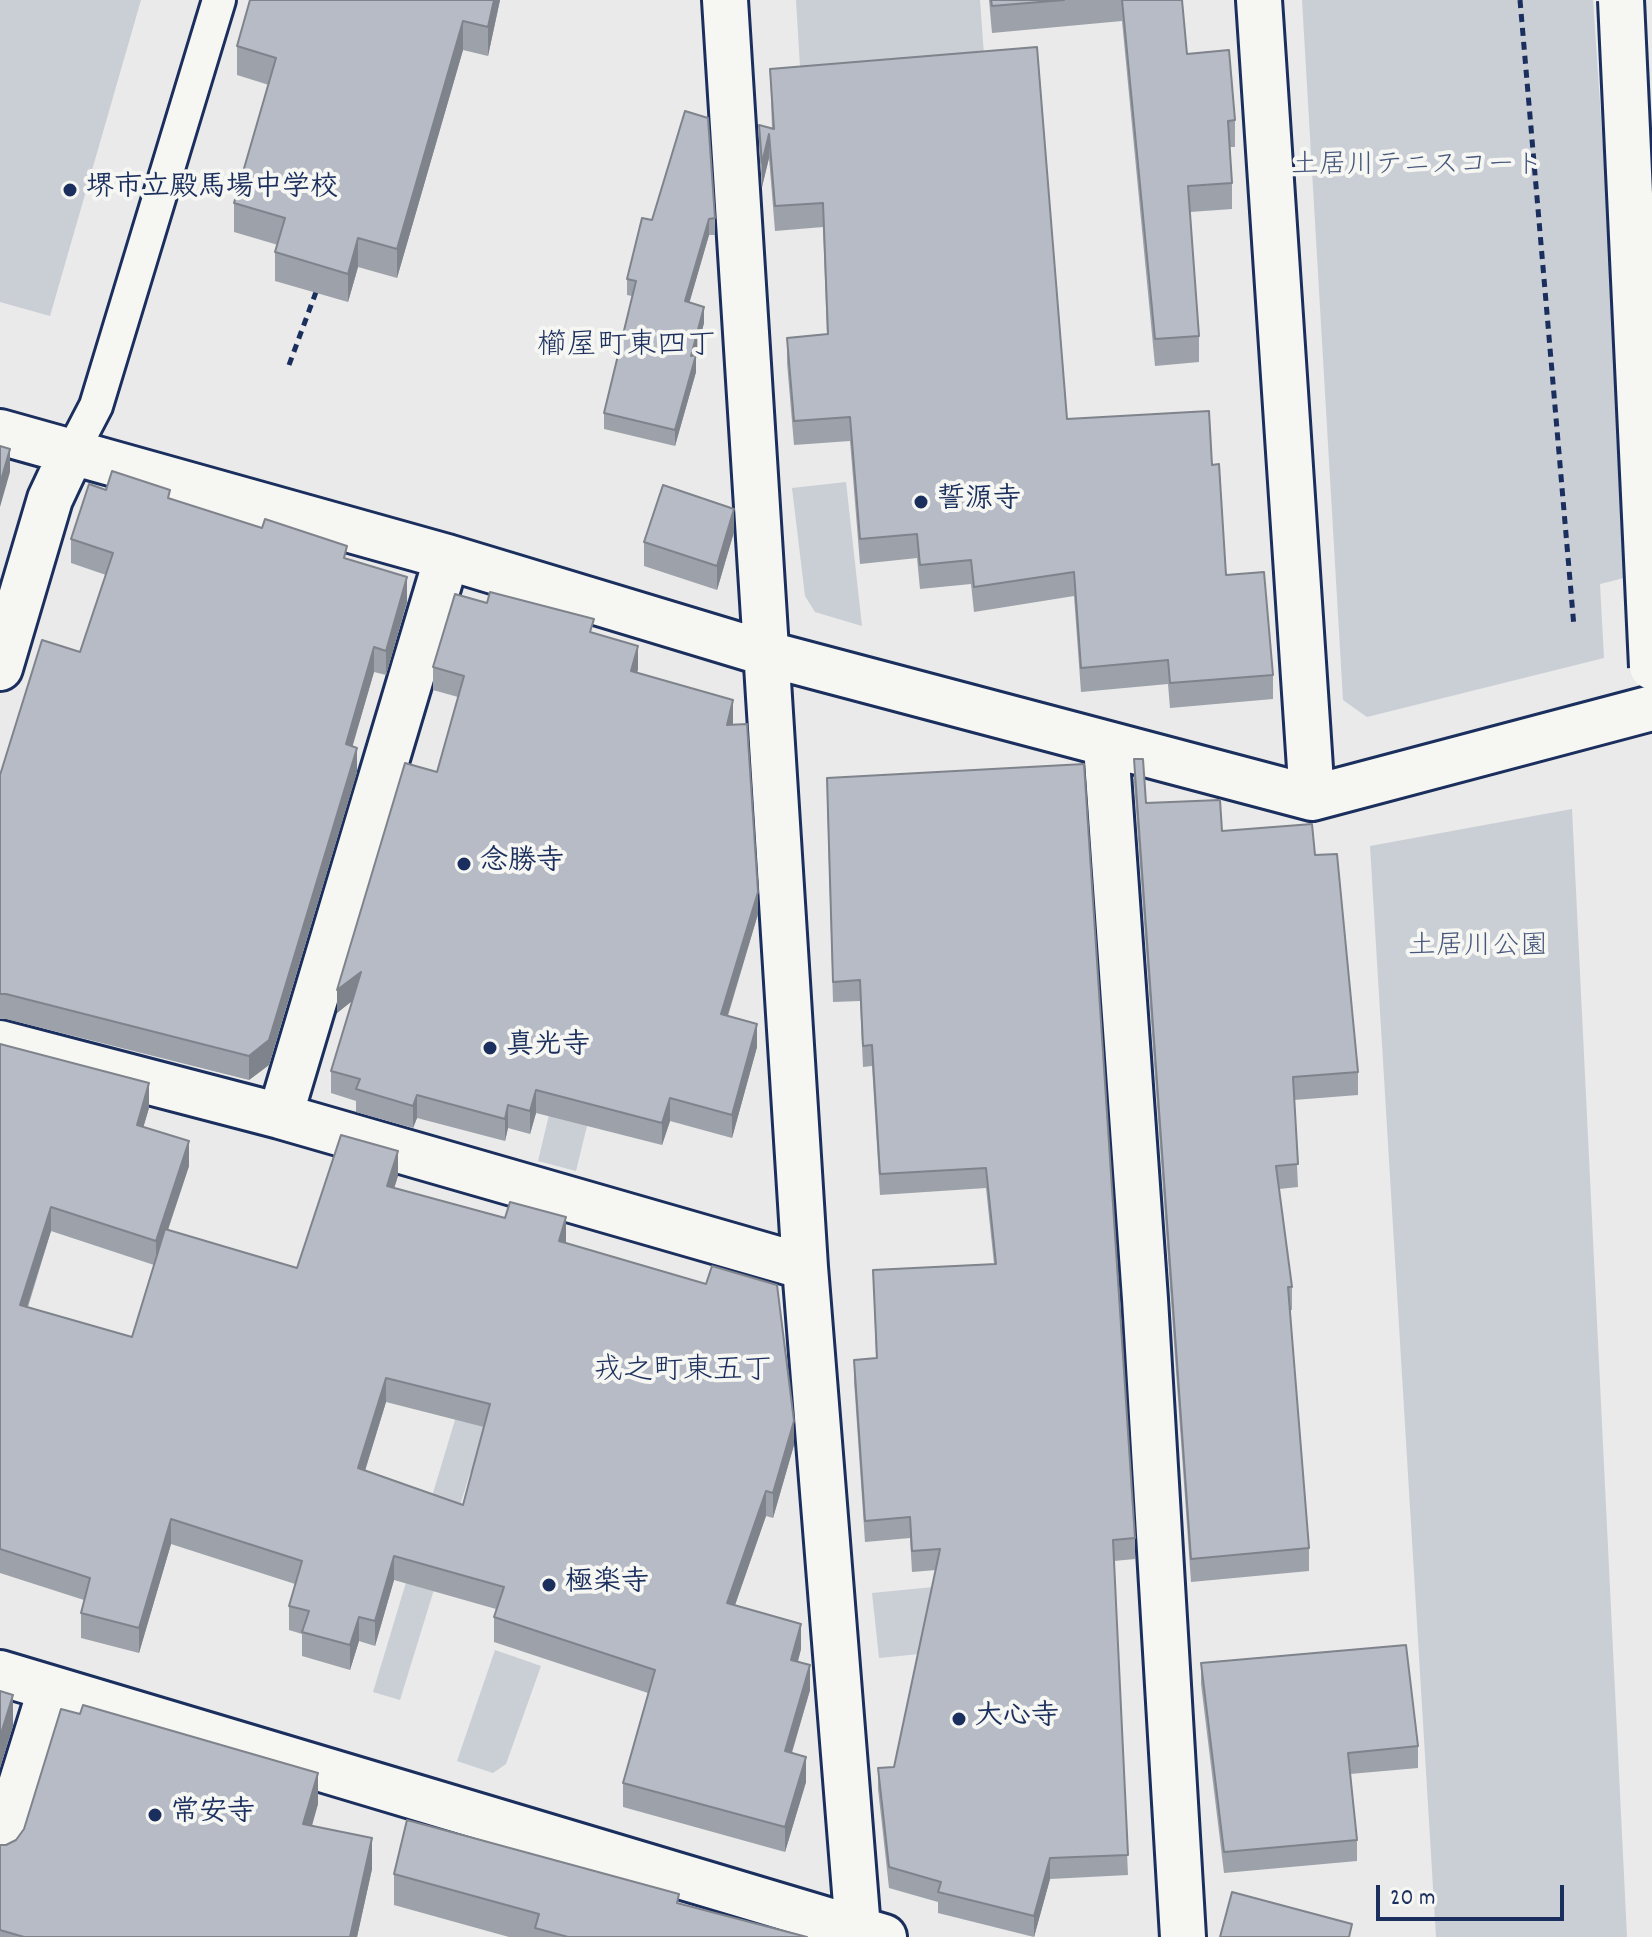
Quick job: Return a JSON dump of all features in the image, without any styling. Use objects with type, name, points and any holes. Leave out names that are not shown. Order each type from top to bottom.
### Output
[{"type":"main road","points":[[0,1673],[50,1691],[871,1933],[805,1267],[725,0]]},
{"type":"main road","points":[[1259,0],[1312,798]]},
{"type":"main road","points":[[1621,0],[1652,667]]},
{"type":"main road","points":[[0,432],[447,557],[768,654],[1106,746],[1312,798],[1652,708]]},
{"type":"main road","points":[[0,668],[50,499],[72,452]]},
{"type":"main road","points":[[280,1116],[447,557]]},
{"type":"main road","points":[[1106,746],[1145,1299],[1183,1937]]},
{"type":"main road","points":[[0,1043],[280,1116],[805,1267]]},
{"type":"main road","points":[[0,1852],[50,1691]]},
{"type":"lane","points":[[72,452],[96,406],[219,0]]},
{"type":"path","points":[[1520,0],[1574,627]]},
{"type":"path","points":[[289,365],[316,292]]},
{"type":"green space","points":[[0,0],[141,0],[50,316],[0,302]]},
{"type":"green space","points":[[796,0],[980,0],[985,69],[801,83]]},
{"type":"green space","name":"土居川テニスコート","points":[[1302,0],[1593,0],[1632,576],[1600,584],[1604,658],[1367,717],[1343,700]]},
{"type":"green space","points":[[846,482],[862,626],[815,612],[805,596],[792,488]]},
{"type":"green space","name":"土居川公園","points":[[1572,809],[1627,1937],[1436,1937],[1370,846]]},
{"type":"green space","points":[[578,993],[617,1003],[576,1171],[538,1161]]},
{"type":"green space","points":[[464,1390],[552,1497],[470,1473],[400,1700],[373,1692]]},
{"type":"green space","points":[[1025,1578],[1031,1643],[879,1658],[872,1593]]},
{"type":"green space","points":[[495,1650],[541,1666],[506,1764],[493,1773],[457,1761]]},
{"type":"building","points":[[250,0],[494,0],[488,27],[463,21],[397,249],[358,238],[348,274],[275,252],[285,218],[234,203],[276,58],[237,46]]},
{"type":"building","points":[[991,0],[1064,0],[992,6]]},
{"type":"building","points":[[1122,0],[1182,0],[1187,54],[1229,50],[1235,120],[1228,121],[1232,183],[1188,186],[1199,336],[1155,339]]},
{"type":"building","points":[[1037,47],[1067,419],[1209,411],[1212,465],[1219,464],[1226,575],[1264,572],[1273,675],[1170,683],[1168,660],[1081,668],[1074,572],[974,587],[971,560],[920,565],[917,534],[860,539],[850,417],[794,421],[787,338],[828,334],[823,203],[775,206],[769,134],[762,163],[759,125],[774,129],[770,69]]},
{"type":"building","points":[[685,111],[708,118],[715,218],[709,219],[685,301],[704,307],[691,356],[696,355],[675,430],[604,413],[636,281],[627,279],[642,218],[652,220]]},
{"type":"building","points":[[0,446],[10,449],[0,484]]},
{"type":"building","points":[[112,471],[170,490],[168,498],[262,528],[265,519],[347,546],[344,558],[407,577],[386,651],[374,647],[346,744],[357,748],[269,1040],[249,1056],[0,994],[0,775],[42,640],[80,652],[113,553],[71,539],[89,484],[106,490]]},
{"type":"building","points":[[663,485],[734,509],[717,566],[644,542]]},
{"type":"building","points":[[490,592],[594,619],[590,632],[638,646],[631,671],[733,700],[727,725],[747,724],[758,892],[721,1014],[757,1024],[732,1115],[670,1098],[662,1123],[536,1090],[530,1111],[508,1105],[505,1119],[417,1095],[413,1106],[356,1089],[360,1079],[331,1071],[361,972],[337,990],[405,763],[437,772],[464,676],[433,667],[455,594],[487,603]]},
{"type":"building","points":[[1134,759],[1143,759],[1146,803],[1220,800],[1222,831],[1312,824],[1315,855],[1337,854],[1358,1072],[1293,1077],[1298,1164],[1276,1166],[1292,1287],[1288,1287],[1309,1548],[1191,1559]]},
{"type":"building","points":[[1084,764],[1135,1538],[1113,1540],[1128,1855],[1050,1858],[1034,1916],[938,1892],[941,1882],[889,1867],[878,1768],[894,1767],[940,1549],[912,1551],[910,1517],[865,1521],[854,1360],[877,1358],[873,1270],[996,1264],[986,1168],[880,1174],[872,1045],[863,1046],[860,980],[833,982],[827,778]]},
{"type":"building","points":[[0,1044],[149,1083],[137,1125],[189,1141],[156,1241],[51,1207],[20,1305],[132,1337],[165,1229],[297,1268],[341,1135],[398,1151],[387,1186],[505,1218],[510,1202],[566,1217],[559,1241],[706,1284],[712,1266],[777,1285],[794,1421],[773,1493],[766,1491],[727,1603],[801,1624],[791,1660],[810,1665],[785,1751],[806,1757],[785,1827],[623,1783],[655,1670],[494,1617],[504,1587],[394,1556],[375,1621],[359,1617],[350,1645],[302,1632],[309,1611],[289,1606],[302,1561],[171,1519],[139,1628],[81,1613],[90,1578],[0,1549]],"holes":[[[386,1378],[490,1404],[463,1505],[358,1468]]]},
{"type":"building","points":[[1406,1645],[1418,1746],[1348,1753],[1357,1840],[1224,1852],[1201,1663]]},
{"type":"building","points":[[0,1691],[13,1695],[0,1737]]},
{"type":"building","points":[[83,1705],[318,1773],[303,1824],[372,1838],[350,1937],[24,1937],[0,1930],[0,1845],[16,1840],[24,1829],[61,1709],[80,1714]]},
{"type":"building","points":[[407,1820],[679,1894],[677,1903],[807,1937],[568,1937],[535,1928],[539,1914],[394,1874]]},
{"type":"building","points":[[1232,1892],[1352,1924],[1349,1937],[1220,1937]]},
{"type":"place","name":"堺市立殿馬場中学校","points":[[70,190]]},
{"type":"place","name":"誓源寺","points":[[921,502]]},
{"type":"place","name":"念勝寺","points":[[464,864]]},
{"type":"place","name":"真光寺","points":[[490,1048]]},
{"type":"place","name":"極楽寺","points":[[549,1585]]},
{"type":"place","name":"大心寺","points":[[959,1719]]},
{"type":"place","name":"常安寺","points":[[155,1815]]},
{"type":"district","name":"櫛屋町東四丁","points":[[627,349]]},
{"type":"district","name":"戎之町東五丁","points":[[683,1374]]}]
